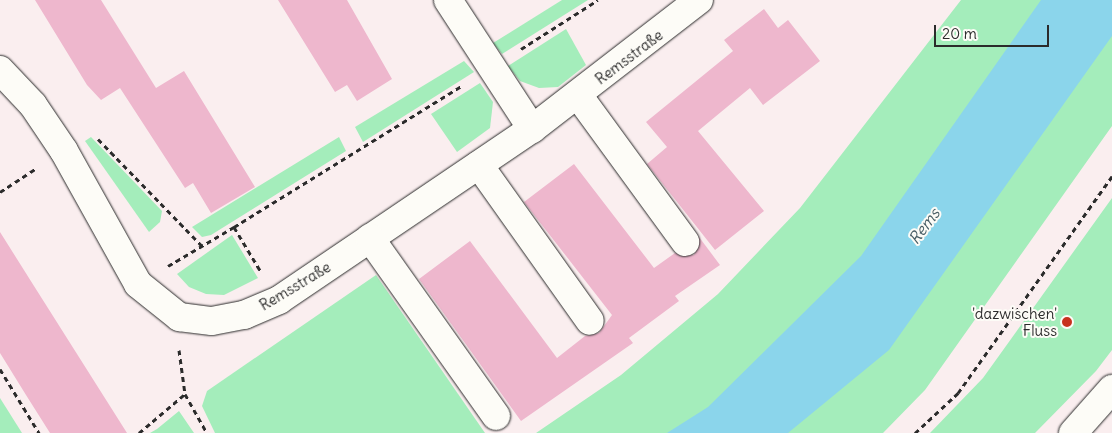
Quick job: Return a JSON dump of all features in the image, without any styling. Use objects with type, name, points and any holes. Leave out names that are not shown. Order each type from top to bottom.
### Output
[{"type":"street","points":[[448,0],[532,129]]},
{"type":"street","name":"Remsstraße","points":[[179,317],[212,322],[244,315],[279,300],[532,129],[699,0]]},
{"type":"street","points":[[0,70],[33,106],[64,151],[138,284],[179,317]]},
{"type":"street","points":[[578,95],[685,242]]},
{"type":"street","points":[[479,165],[590,320]]},
{"type":"street","points":[[370,238],[496,416]]},
{"type":"street","points":[[1073,433],[1112,389]]},
{"type":"path","points":[[138,284],[234,227],[598,0]]},
{"type":"path","points":[[95,136],[202,246]]},
{"type":"path","points":[[0,192],[64,151]]},
{"type":"path","points":[[915,433],[958,393],[1112,176]]},
{"type":"path","points":[[234,227],[279,300]]},
{"type":"path","points":[[179,317],[178,365],[185,394],[207,433]]},
{"type":"path","points":[[0,369],[39,433]]},
{"type":"path","points":[[139,433],[185,394]]},
{"type":"green space","points":[[562,0],[588,0],[502,54],[493,43]]},
{"type":"green space","points":[[961,0],[1112,0],[1112,126],[925,390],[883,433],[536,433],[621,375],[718,294],[800,208]]},
{"type":"green space","points":[[566,29],[586,65],[558,87],[539,88],[520,81],[508,66]]},
{"type":"green space","points":[[464,61],[474,72],[363,142],[355,127]]},
{"type":"green space","points":[[480,83],[493,102],[490,128],[457,152],[431,114]]},
{"type":"green space","points":[[91,137],[162,211],[160,222],[149,232],[85,141]]},
{"type":"green space","points":[[339,137],[346,151],[211,235],[202,237],[192,227]]},
{"type":"green space","points":[[1112,198],[1112,350],[1096,371],[1035,433],[930,433],[983,378]]},
{"type":"green space","points":[[232,235],[258,278],[224,295],[206,294],[189,287],[177,274]]},
{"type":"green space","points":[[376,275],[485,433],[215,433],[202,406],[207,391]]},
{"type":"green space","points":[[0,398],[22,433],[0,433]]},
{"type":"green space","points":[[179,411],[194,433],[150,433],[157,429]]},
{"type":"water","name":"Rems","points":[[1041,0],[1112,0],[1112,36],[889,350],[788,433],[667,433],[708,407],[861,256]]},
{"type":"building","points":[[35,0],[101,0],[156,88],[184,71],[255,187],[211,213],[193,183],[185,188],[120,88],[101,100],[87,85]]},
{"type":"building","points":[[278,0],[347,0],[392,79],[357,101],[347,85],[335,92]]},
{"type":"building","points":[[764,9],[778,28],[788,20],[820,61],[763,105],[750,88],[698,131],[764,211],[715,250],[647,164],[667,147],[646,122],[733,51],[724,40]]},
{"type":"building","points":[[574,164],[654,268],[675,253],[694,255],[699,237],[720,265],[675,296],[679,301],[629,338],[633,343],[521,421],[419,279],[470,241],[557,358],[585,336],[599,333],[612,315],[524,202]]},
{"type":"building","points":[[0,232],[127,433],[50,433],[0,353]]},
{"type":"place","name":"'dazwischen' Fluss","points":[[1067,322]]}]
